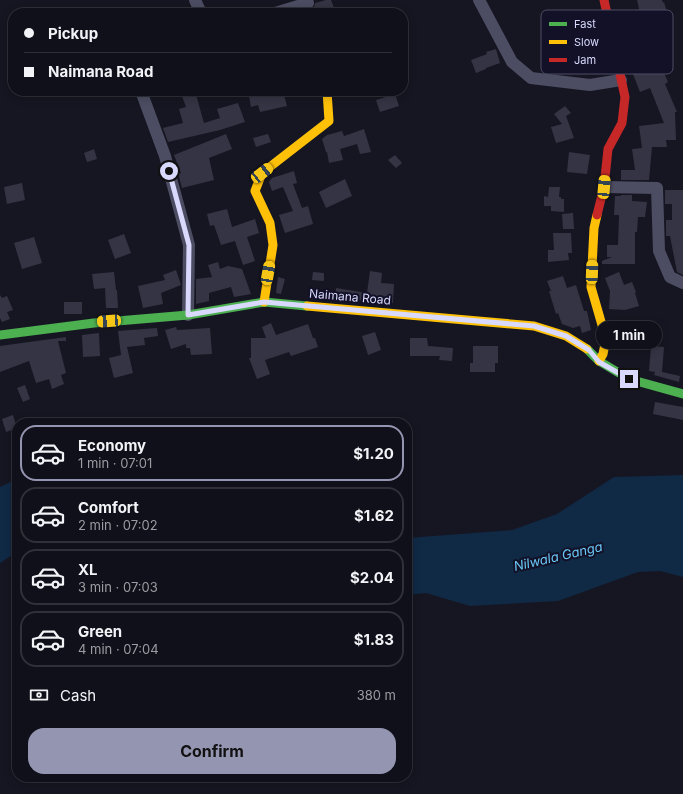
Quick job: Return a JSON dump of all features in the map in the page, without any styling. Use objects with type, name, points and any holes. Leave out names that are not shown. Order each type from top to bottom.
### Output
[{"type":"street","points":[[479,0],[512,62],[531,78],[590,85],[621,80]]},
{"type":"street","points":[[604,0],[606,10]]},
{"type":"street","points":[[296,8],[309,5]]},
{"type":"street","points":[[599,362],[603,354],[606,339],[591,287],[594,228],[604,187],[608,149],[622,123],[625,97],[620,74]]},
{"type":"street","points":[[143,96],[165,156],[189,245],[188,315]]},
{"type":"street","points":[[264,302],[273,245],[270,223],[255,191],[262,173],[329,121],[327,96]]},
{"type":"street","points":[[604,187],[657,188],[659,251],[670,277],[683,283]]},
{"type":"street","name":"Naimana Road","points":[[0,335],[94,322],[188,315],[264,302],[534,326],[566,336],[589,350],[599,362],[629,379],[683,394]]},
{"type":"water","name":"Nilwala Ganga","points":[[683,475],[683,577],[660,571],[638,572],[558,601],[470,606],[426,593],[412,594],[412,538],[512,530],[557,514],[614,477]]},
{"type":"water","points":[[12,481],[12,555],[0,563],[0,487]]},
{"type":"building","points":[[331,0],[334,8],[314,8],[315,3]]},
{"type":"building","points":[[637,0],[662,0],[666,10],[639,10]]},
{"type":"building","points":[[496,49],[500,63],[476,73],[471,60],[487,54],[486,52]]},
{"type":"building","points":[[633,74],[665,74],[668,82],[665,84],[677,112],[675,112],[676,140],[666,140],[667,147],[652,147],[649,180],[621,180],[621,170],[635,170],[632,149],[642,148],[639,126],[664,123],[650,88],[640,92]]},
{"type":"building","points":[[182,96],[196,96],[204,123],[220,118],[217,109],[238,103],[245,122],[220,130],[168,142],[163,128],[183,123],[179,109],[186,107]]},
{"type":"building","points":[[249,96],[284,96],[287,106],[260,112],[258,105],[251,107]]},
{"type":"building","points":[[389,96],[396,96],[399,106],[380,112],[376,100]]},
{"type":"building","points":[[565,106],[571,113],[566,116],[574,138],[556,143],[551,127],[562,124],[554,114]]},
{"type":"building","points":[[364,129],[371,152],[360,154],[357,144],[340,149],[343,160],[329,163],[322,139],[327,135],[342,131],[344,136]]},
{"type":"building","points":[[226,134],[232,149],[209,158],[214,180],[182,188],[178,173],[181,173],[174,155]]},
{"type":"building","points":[[268,134],[271,142],[256,147],[253,138]]},
{"type":"building","points":[[94,149],[97,159],[87,162],[84,153]]},
{"type":"building","points":[[569,152],[590,155],[587,174],[567,172]]},
{"type":"building","points":[[395,155],[402,163],[396,168],[388,160]]},
{"type":"building","points":[[294,171],[297,183],[293,184],[302,208],[308,206],[313,224],[285,233],[279,215],[293,211],[283,187],[272,191],[269,182],[272,178]]},
{"type":"building","points":[[345,179],[352,196],[326,208],[319,192]]},
{"type":"building","points":[[22,183],[25,200],[7,204],[4,187]]},
{"type":"building","points":[[549,187],[560,187],[559,197],[564,199],[564,212],[551,211],[551,206],[544,206],[544,196],[548,197]]},
{"type":"building","points":[[665,190],[683,190],[683,275],[677,272],[670,236],[666,236],[666,220],[672,220],[672,204],[665,204]]},
{"type":"building","points":[[632,195],[632,201],[647,202],[645,217],[638,217],[637,232],[635,232],[635,264],[602,264],[602,261],[612,257],[607,257],[607,245],[618,245],[619,215],[614,215],[615,196]]},
{"type":"building","points":[[227,209],[232,227],[255,219],[259,233],[247,237],[255,261],[243,265],[235,241],[221,245],[214,225],[210,226],[207,214]]},
{"type":"building","points":[[573,213],[574,229],[563,229],[562,214]]},
{"type":"building","points":[[553,233],[571,233],[572,253],[568,253],[569,260],[548,262],[548,250],[554,250]]},
{"type":"building","points":[[124,234],[131,253],[115,259],[108,240]]},
{"type":"building","points":[[34,237],[42,263],[22,269],[14,243]]},
{"type":"building","points":[[218,262],[220,269],[228,266],[242,269],[251,294],[234,297],[231,287],[209,293],[209,301],[196,304],[196,279],[212,277],[208,265]]},
{"type":"building","points":[[176,270],[181,285],[161,293],[163,304],[143,308],[138,286],[165,280],[163,275]]},
{"type":"building","points":[[370,271],[382,273],[381,283],[394,284],[393,303],[335,298],[336,288],[367,293]]},
{"type":"building","points":[[114,272],[118,308],[106,308],[105,288],[94,289],[92,274]]},
{"type":"building","points":[[313,272],[324,273],[324,281],[312,280]]},
{"type":"building","points":[[619,272],[624,285],[632,282],[639,306],[625,310],[609,309],[610,291],[605,278]]},
{"type":"building","points":[[563,276],[567,288],[576,285],[584,311],[587,311],[591,330],[582,333],[580,326],[573,328],[562,324],[558,313],[556,314],[549,291],[551,291],[547,281]]},
{"type":"building","points":[[278,277],[285,279],[281,294],[276,293]]},
{"type":"building","points":[[0,295],[2,298],[7,296],[13,310],[7,312],[10,319],[2,322],[0,318]]},
{"type":"building","points":[[64,302],[82,302],[82,314],[64,314]]},
{"type":"building","points":[[271,323],[276,335],[308,324],[318,347],[291,356],[289,352],[265,360],[270,374],[257,379],[249,358],[251,358],[251,338],[266,338],[262,327]]},
{"type":"building","points":[[176,327],[177,330],[210,328],[212,354],[191,355],[190,348],[186,348],[186,344],[171,349],[165,330]]},
{"type":"building","points":[[157,328],[158,336],[144,338],[145,345],[127,347],[133,373],[114,378],[109,358],[121,355],[118,331]]},
{"type":"building","points":[[375,332],[381,350],[368,355],[362,336]]},
{"type":"building","points":[[99,333],[100,356],[83,357],[82,335]]},
{"type":"building","points":[[66,337],[66,341],[58,341],[66,373],[61,375],[64,384],[52,389],[49,379],[36,383],[29,361],[0,372],[0,346]]},
{"type":"building","points":[[410,338],[427,338],[428,346],[453,348],[452,361],[439,360],[440,356],[410,356]]},
{"type":"building","points":[[473,346],[498,346],[498,363],[495,363],[495,372],[470,372],[470,363],[473,363]]},
{"type":"building","points":[[651,346],[664,347],[662,372],[680,376],[679,382],[654,375],[655,372],[649,371]]},
{"type":"building","points":[[25,385],[30,399],[23,402],[17,388]]},
{"type":"building","points":[[655,402],[683,407],[683,420],[653,414]]},
{"type":"building","points":[[13,415],[12,430],[6,432],[2,419]]},
{"type":"traffic: fast","points":[[0,335],[94,323],[188,315],[264,302],[307,306]]},
{"type":"traffic: fast","points":[[587,349],[599,361],[629,379],[683,394]]},
{"type":"traffic: slow","points":[[264,302],[273,245],[270,223],[255,191],[262,173],[329,121],[327,96]]},
{"type":"traffic: slow","points":[[597,215],[594,228],[591,287],[606,339],[603,354],[599,361]]},
{"type":"traffic: slow","points":[[307,306],[534,326],[566,336],[587,349]]},
{"type":"traffic: jam","points":[[604,0],[606,10]]},
{"type":"traffic: jam","points":[[597,215],[604,187],[608,149],[622,123],[625,97],[620,74]]},
{"type":"route","points":[[169,171],[189,245],[188,315],[264,302],[534,326],[566,336],[589,350],[599,362],[629,379]]}]
